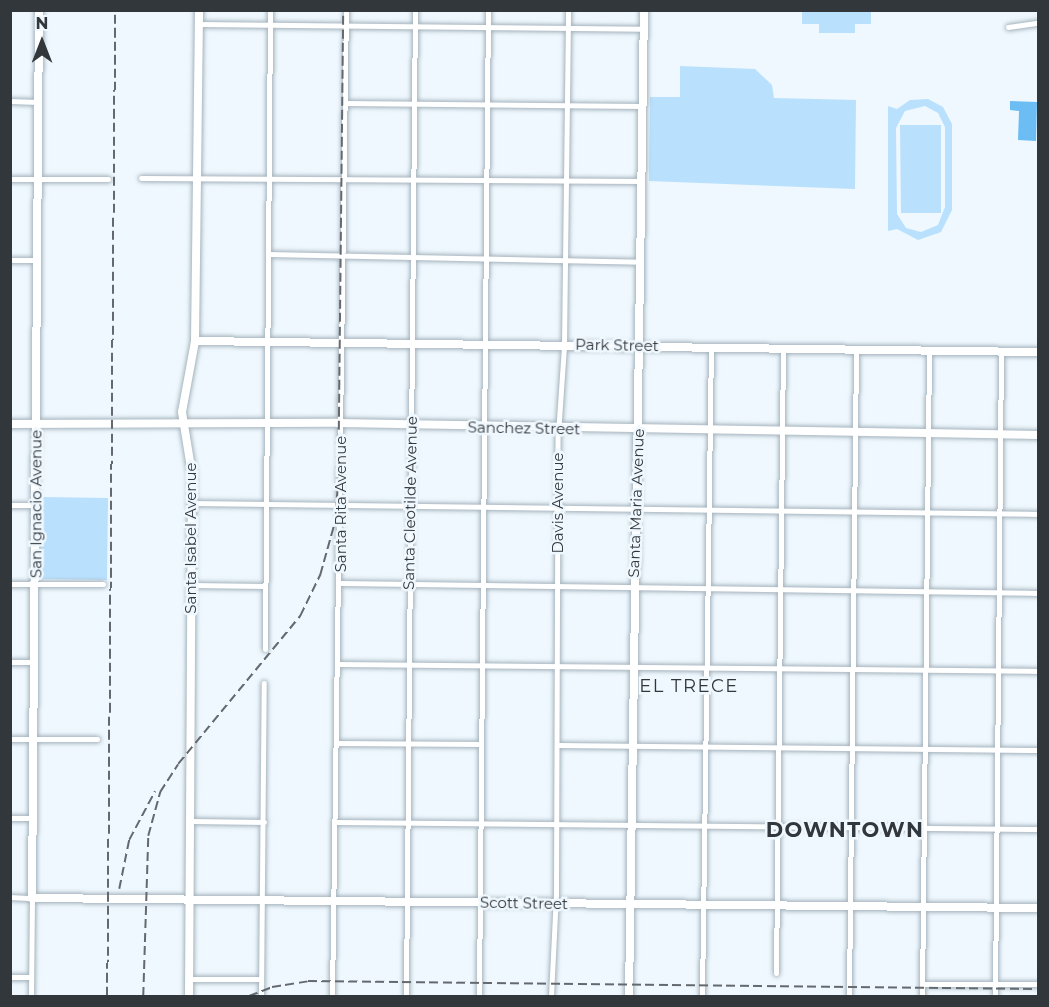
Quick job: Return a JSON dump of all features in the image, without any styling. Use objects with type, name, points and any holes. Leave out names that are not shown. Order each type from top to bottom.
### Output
[{"type":"street","name":"San Ignacio Avenue","points":[[31,996],[39,10]]},
{"type":"street","name":"Santa Isabel Avenue","points":[[189,996],[192,503],[191,460],[183,423],[183,403],[195,341],[199,10]]},
{"type":"street","points":[[265,650],[270,10]]},
{"type":"street","name":"Santa Rita Avenue","points":[[332,996],[341,583],[346,10]]},
{"type":"street","name":"Santa Cleotilde Avenue","points":[[406,996],[415,10]]},
{"type":"street","points":[[479,996],[488,10]]},
{"type":"street","name":"Davis Avenue","points":[[551,996],[555,904],[559,428],[564,345],[568,10]]},
{"type":"street","name":"Santa Maria Avenue","points":[[629,996],[632,667],[640,345],[644,10]]},
{"type":"street","points":[[1008,27],[1038,23]]},
{"type":"street","points":[[199,24],[644,28]]},
{"type":"street","points":[[10,101],[38,102]]},
{"type":"street","points":[[345,103],[643,106]]},
{"type":"street","points":[[141,178],[642,182]]},
{"type":"street","points":[[10,179],[108,179]]},
{"type":"street","points":[[268,254],[641,262]]},
{"type":"street","points":[[10,260],[38,260]]},
{"type":"street","name":"Park Street","points":[[195,341],[640,345],[1038,352]]},
{"type":"street","points":[[702,996],[711,347]]},
{"type":"street","points":[[776,973],[783,348]]},
{"type":"street","points":[[849,996],[848,907],[856,349]]},
{"type":"street","points":[[922,996],[929,350]]},
{"type":"street","points":[[995,996],[1001,352]]},
{"type":"street","name":"Sanchez Street","points":[[10,424],[266,423],[1038,435]]},
{"type":"street","points":[[192,503],[1038,514]]},
{"type":"street","points":[[10,505],[36,505]]},
{"type":"street","points":[[341,583],[1038,593]]},
{"type":"street","points":[[10,584],[103,584]]},
{"type":"street","points":[[192,585],[265,586]]},
{"type":"street","points":[[10,662],[34,662]]},
{"type":"street","points":[[339,664],[1038,671]]},
{"type":"street","points":[[261,996],[264,683]]},
{"type":"street","points":[[10,739],[97,739]]},
{"type":"street","points":[[336,739],[481,744]]},
{"type":"street","points":[[557,745],[1038,750]]},
{"type":"street","points":[[10,818],[32,818]]},
{"type":"street","points":[[191,820],[264,822]]},
{"type":"street","points":[[336,822],[1038,829]]},
{"type":"street","name":"Scott Street","points":[[10,897],[1038,908]]},
{"type":"street","points":[[10,977],[31,977]]},
{"type":"street","points":[[189,979],[261,979]]},
{"type":"street","points":[[922,984],[1038,984]]},
{"type":"shaded area","points":[[802,11],[871,11],[871,24],[855,24],[855,33],[819,33],[819,24],[802,24]]},
{"type":"shaded area","points":[[680,66],[755,69],[772,85],[774,98],[856,100],[855,189],[649,181],[650,97],[680,97]]},
{"type":"shaded area","points":[[928,99],[943,107],[952,124],[952,210],[941,232],[918,240],[897,229],[888,231],[888,106],[897,109],[910,100]],"holes":[[[925,106],[938,113],[945,127],[945,207],[938,225],[921,232],[906,228],[897,214],[896,128],[905,111]]]},
{"type":"shaded area","points":[[900,125],[941,125],[941,213],[901,213]]},
{"type":"shaded area","points":[[41,497],[108,498],[107,580],[39,579]]},
{"type":"water","points":[[1010,101],[1037,102],[1036,141],[1018,140],[1019,111],[1010,110]]},
{"type":"railway","points":[[107,996],[115,10]]},
{"type":"railway","points":[[143,996],[148,836],[160,792],[178,764],[300,616],[320,575],[334,525],[338,484],[343,10]]},
{"type":"railway","points":[[119,889],[129,840],[155,791]]},
{"type":"railway","points":[[249,996],[272,987],[308,981],[1038,989]]},
{"type":"district","name":"EL TRECE","points":[[689,686]]},
{"type":"district","name":"DOWNTOWN","points":[[845,830]]}]
